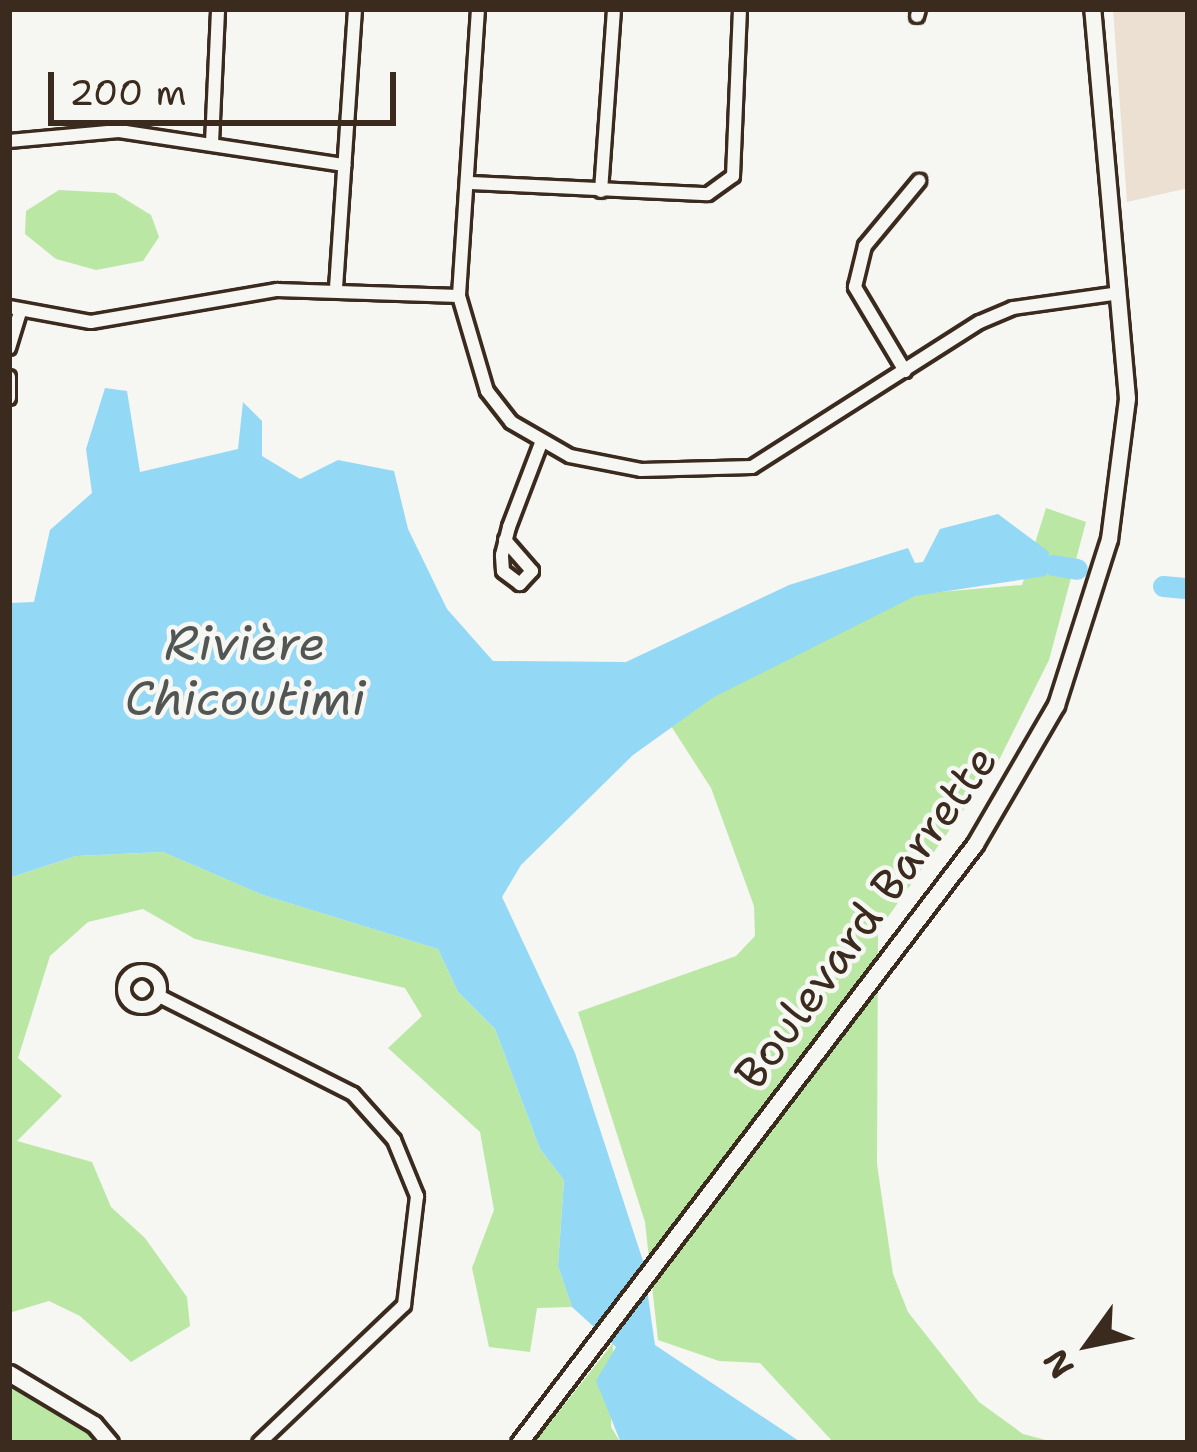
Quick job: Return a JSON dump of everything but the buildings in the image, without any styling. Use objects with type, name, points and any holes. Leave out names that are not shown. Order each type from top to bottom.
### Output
[{"type":"street","points":[[212,143],[218,9]]},
{"type":"street","points":[[336,288],[355,9]]},
{"type":"street","points":[[478,9],[471,183],[459,296],[488,391],[541,443],[598,465],[731,472],[789,448],[1012,308],[1112,294]]},
{"type":"street","points":[[601,191],[614,9]]},
{"type":"street","points":[[471,183],[709,194],[733,176],[740,9]]},
{"type":"street","name":"Boulevard Barrette","points":[[519,1443],[975,844],[1056,705],[1109,539],[1127,398],[1112,294],[1092,9]]},
{"type":"street","points":[[9,141],[119,131],[344,165]]},
{"type":"street","points":[[905,371],[856,287],[865,246],[919,181]]},
{"type":"street","points":[[9,348],[15,309],[91,322],[336,288],[459,296]]},
{"type":"street","points":[[9,376],[9,398]]},
{"type":"street","points":[[506,540],[541,443]]},
{"type":"street","points":[[159,996],[353,1094],[386,1127],[417,1196],[404,1305],[259,1443]]},
{"type":"street","points":[[9,1373],[94,1424],[110,1443]]},
{"type":"shaded area","points":[[1113,9],[1188,9],[1188,188],[1127,202]]},
{"type":"green space","points":[[59,190],[115,193],[151,215],[159,237],[143,261],[96,270],[56,259],[25,234],[26,211]]},
{"type":"green space","points":[[1046,508],[1086,522],[1049,660],[999,760],[878,931],[877,1164],[893,1274],[908,1312],[979,1402],[1023,1434],[1057,1443],[834,1443],[760,1363],[719,1361],[658,1340],[645,1222],[578,1012],[736,956],[755,936],[754,906],[711,788],[671,726],[721,691],[916,594],[1022,585]]},
{"type":"green space","points":[[163,852],[263,895],[438,949],[458,992],[495,1029],[540,1149],[564,1180],[558,1266],[572,1307],[537,1308],[530,1352],[489,1347],[472,1268],[494,1210],[480,1132],[388,1048],[422,1016],[405,988],[195,939],[143,909],[88,922],[50,956],[18,1058],[62,1096],[17,1141],[92,1162],[111,1207],[145,1238],[187,1297],[190,1326],[131,1362],[80,1316],[49,1301],[9,1313],[9,878],[76,856]]},
{"type":"green space","points":[[613,1343],[611,1427],[621,1443],[534,1443]]},
{"type":"green space","points":[[9,1373],[110,1443],[9,1443]]},
{"type":"water","name":"Rivière Chicoutimi","points":[[105,388],[127,391],[140,472],[238,449],[243,402],[262,421],[262,456],[300,479],[338,460],[394,471],[408,529],[447,609],[493,661],[626,662],[789,585],[908,548],[915,563],[923,562],[940,529],[998,514],[1049,552],[1046,576],[915,596],[714,697],[633,755],[521,865],[502,897],[575,1053],[643,1261],[655,1345],[802,1443],[621,1443],[596,1381],[616,1347],[572,1307],[558,1266],[564,1180],[540,1149],[495,1029],[458,992],[438,949],[263,895],[163,852],[76,856],[9,878],[9,603],[34,602],[50,530],[92,493],[86,449]]},
{"type":"waterway","points":[[1053,565],[1077,569]]},
{"type":"waterway","points":[[1163,586],[1188,588]]}]
